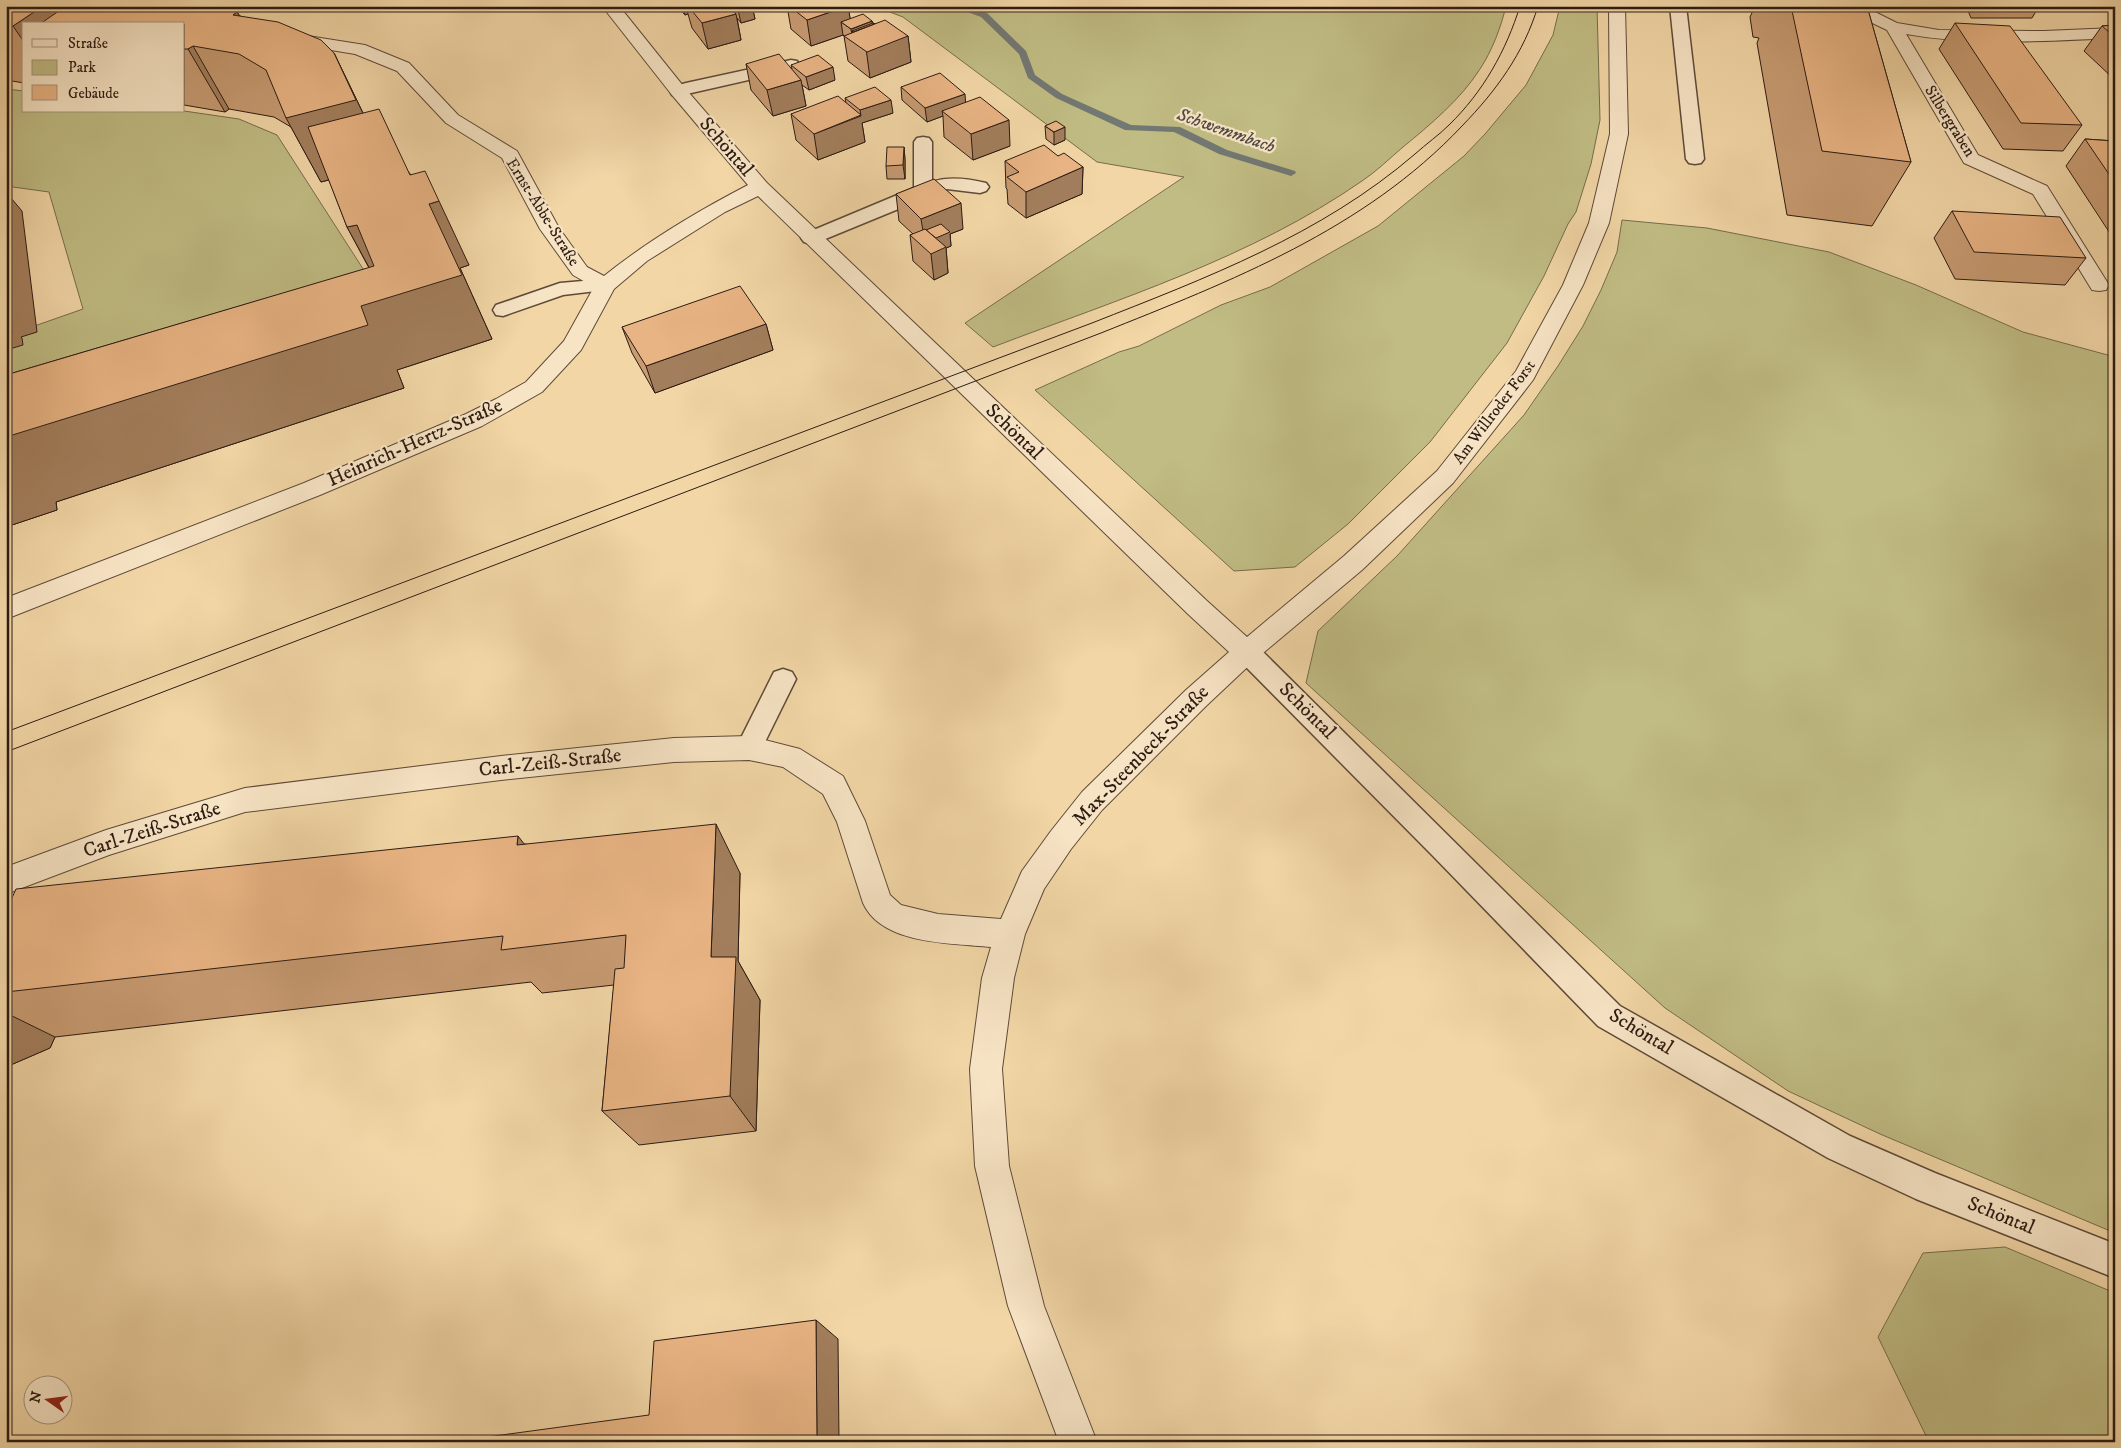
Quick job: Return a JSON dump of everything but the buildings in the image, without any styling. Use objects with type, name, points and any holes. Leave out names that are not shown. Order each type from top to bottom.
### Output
[{"type":"street","name":"Schöntal","points":[[610,6],[678,91],[760,187],[1197,608],[1247,652]]},
{"type":"street","name":"Am Willroder Forst","points":[[1247,652],[1353,563],[1445,477],[1525,375],[1573,285],[1599,223],[1618,134],[1617,6]]},
{"type":"street","points":[[1843,6],[1851,7],[1893,27],[1940,35],[2044,36],[2115,33]]},
{"type":"street","name":"Silbergraben","points":[[1893,27],[1971,159],[2040,190],[2099,285]]},
{"type":"street","name":"Ernst-Abbe-Straße","points":[[268,35],[359,49],[403,67],[452,119],[510,155],[550,229],[580,271],[606,286]]},
{"type":"street","name":"Heinrich-Hertz-Straße","points":[[6,609],[312,489],[474,420],[534,387],[573,345],[606,286],[640,257],[718,208],[760,187]]},
{"type":"street","name":"Max-Steenbeck-Straße","points":[[1078,1442],[1026,1306],[992,1166],[986,1069],[998,978],[1010,934],[1033,881],[1061,840],[1092,801],[1196,698],[1247,652]]},
{"type":"street","name":"Carl-Zeiß-Straße","points":[[6,881],[106,843],[245,800],[501,768],[674,750],[749,748],[790,757],[833,785],[851,821],[878,903],[890,915],[906,922],[938,928],[1010,934]]},
{"type":"lane","points":[[1678,6],[1695,160]]},
{"type":"lane","points":[[678,91],[702,83],[762,74],[791,65]]},
{"type":"lane","points":[[922,142],[923,191]]},
{"type":"lane","points":[[811,238],[946,183],[980,187]]},
{"type":"lane","points":[[503,310],[560,289],[606,286]]},
{"type":"lane","name":"Schöntal","points":[[1247,652],[1609,1016],[1840,1147],[1928,1187],[2115,1261]]},
{"type":"lane","points":[[749,748],[784,680]]},
{"type":"green space","points":[[874,6],[1506,6],[1492,47],[1480,69],[1464,91],[1434,121],[1362,181],[1275,233],[1230,255],[1136,294],[993,347],[965,323],[1184,177],[1097,162],[903,17]]},
{"type":"green space","points":[[1560,6],[1597,6],[1600,120],[1591,164],[1576,212],[1568,224],[1544,276],[1507,343],[1430,442],[1348,524],[1295,567],[1234,571],[1035,390],[1119,352],[1139,346],[1221,305],[1270,287],[1378,226],[1464,156],[1526,85],[1553,35]]},
{"type":"green space","points":[[6,89],[22,91],[22,112],[185,111],[239,119],[277,135],[376,289],[6,392],[6,336],[83,309],[49,192],[6,186]]},
{"type":"green space","points":[[1622,220],[1707,228],[1829,252],[1916,285],[2023,332],[2115,357],[2115,1233],[1880,1134],[1788,1091],[1665,1008],[1306,683],[1318,631],[1397,556],[1524,415],[1558,366],[1583,326],[1601,290],[1617,252]]},
{"type":"green space","points":[[2005,1247],[2115,1293],[2115,1442],[1929,1442],[1878,1337],[1923,1253]]},
{"type":"waterway","name":"Schwemmbach","points":[[955,6],[984,15],[1023,53],[1031,76],[1059,96],[1129,128],[1176,129],[1223,152],[1291,173]]},
{"type":"tram line","points":[[6,732],[1092,323],[1220,271],[1261,252],[1302,231],[1379,183],[1445,129],[1483,85],[1508,39],[1520,6]]},
{"type":"tram line","points":[[6,752],[1101,333],[1247,272],[1294,249],[1339,223],[1383,195],[1424,163],[1462,126],[1508,70],[1525,40],[1538,6]]}]
